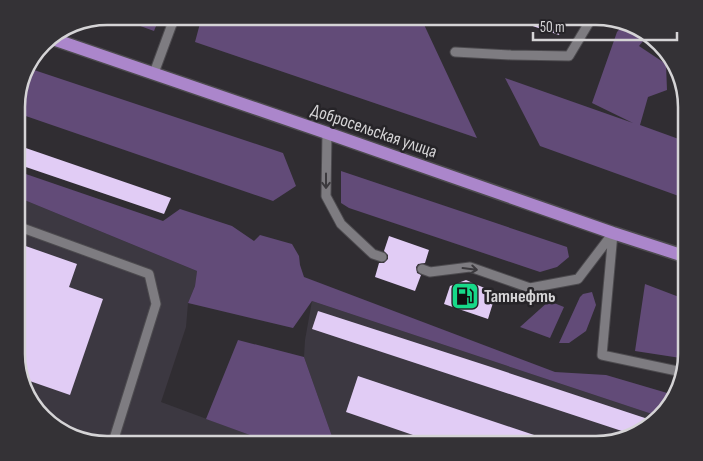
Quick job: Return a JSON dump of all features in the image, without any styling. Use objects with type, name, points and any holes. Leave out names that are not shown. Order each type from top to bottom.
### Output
[{"type":"main road","name":"Добросельская улица","points":[[59,41],[678,255]]},
{"type":"lane","points":[[154,73],[172,25]]},
{"type":"lane","points":[[455,52],[569,56],[588,25]]},
{"type":"lane","points":[[327,133],[326,196],[340,224],[373,254],[382,257]]},
{"type":"lane","points":[[25,229],[149,274],[156,304],[115,436]]},
{"type":"lane","points":[[422,269],[430,272],[470,267],[530,288],[578,279],[613,233]]},
{"type":"lane","points":[[613,233],[602,355],[676,371]]},
{"type":"shaded area","points":[[138,25],[156,25],[154,31]]},
{"type":"shaded area","points":[[200,25],[424,25],[477,138],[195,42]]},
{"type":"shaded area","points":[[620,29],[632,33],[643,41],[639,46],[666,65],[667,90],[648,97],[640,125],[678,139],[678,196],[540,146],[505,78],[633,123],[592,103],[617,32]]},
{"type":"shaded area","points":[[34,70],[283,153],[296,186],[273,201],[25,116],[26,96],[29,81]]},
{"type":"shaded area","points":[[341,171],[567,247],[569,257],[557,267],[540,272],[349,208],[341,203]]},
{"type":"shaded area","points":[[25,174],[163,221],[180,209],[232,226],[254,241],[260,235],[292,244],[299,256],[304,277],[555,372],[606,375],[668,393],[652,414],[312,301],[293,328],[188,303],[195,286],[197,271],[25,200]]},
{"type":"shaded area","points":[[25,200],[197,271],[195,286],[188,303],[186,327],[161,402],[253,436],[96,435],[71,428],[49,412],[42,404],[29,380],[25,354]]},
{"type":"shaded area","points":[[645,284],[678,297],[678,358],[635,351]]},
{"type":"shaded area","points":[[592,292],[596,305],[586,331],[569,343],[559,343],[580,297],[583,294]]},
{"type":"shaded area","points":[[312,301],[652,414],[627,430],[601,436],[332,436],[304,357]]},
{"type":"shaded area","points":[[549,301],[564,307],[550,338],[520,327]]},
{"type":"shaded area","points":[[238,340],[304,357],[332,436],[252,436],[206,419]]},
{"type":"building","points":[[530,25],[562,25],[559,35]]},
{"type":"building","points":[[25,148],[171,198],[164,214],[25,167]]},
{"type":"building","points":[[389,236],[429,250],[425,263],[418,264],[416,267],[417,273],[421,275],[415,291],[375,277],[379,263],[384,263],[388,259],[388,255],[384,251]]},
{"type":"building","points":[[25,246],[77,264],[69,287],[103,299],[70,395],[29,380],[25,354]]},
{"type":"building","points":[[466,280],[496,293],[488,319],[444,304],[450,286]]},
{"type":"building","points":[[318,311],[647,419],[623,431],[312,329]]},
{"type":"building","points":[[358,376],[537,436],[416,436],[346,412]]},
{"type":"place","name":"Татнефть","points":[[465,296]]}]
